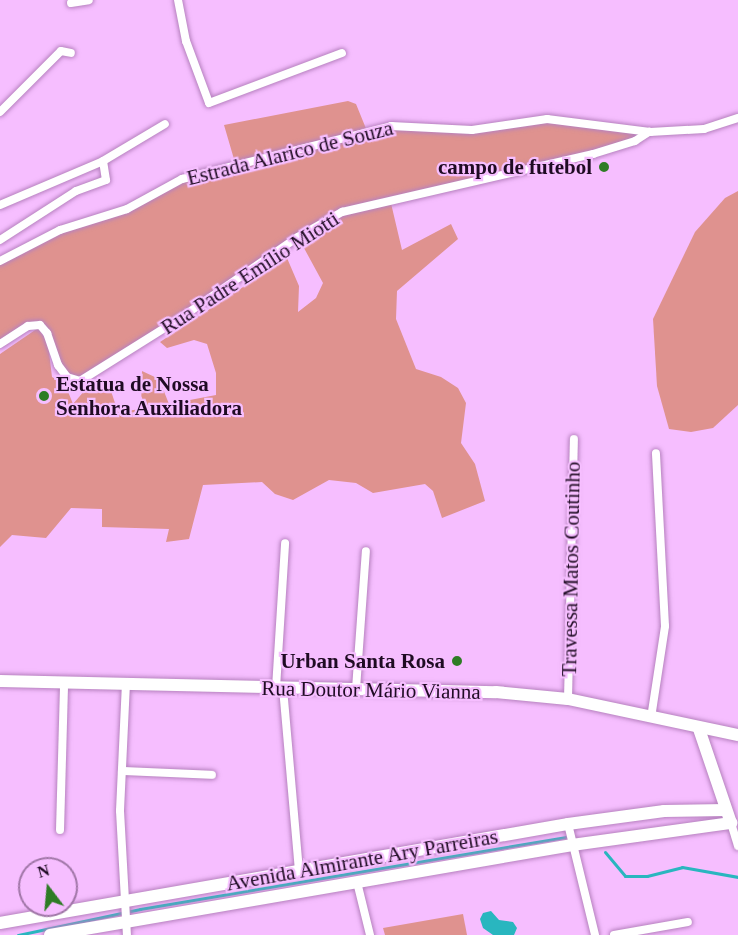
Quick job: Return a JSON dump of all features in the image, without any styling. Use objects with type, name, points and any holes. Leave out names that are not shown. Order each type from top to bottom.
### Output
[{"type":"street","points":[[71,3],[88,0]]},
{"type":"street","points":[[178,0],[186,41],[209,103],[342,53]]},
{"type":"street","points":[[0,111],[61,51],[71,53]]},
{"type":"street","name":"Estrada Alarico de Souza","points":[[0,261],[60,230],[118,213],[182,179],[391,126],[472,130],[547,119],[650,132],[704,129],[738,118]]},
{"type":"street","points":[[0,205],[103,161],[165,124]]},
{"type":"street","name":"Rua Padre Emílio Miotti","points":[[0,344],[28,326],[40,325],[47,333],[58,365],[67,377],[80,381],[179,319],[297,237],[342,212],[593,154],[635,141],[650,132]]},
{"type":"street","points":[[0,240],[76,191],[106,180],[103,161]]},
{"type":"street","name":"Travessa Matos Coutinho","points":[[568,699],[574,439]]},
{"type":"street","points":[[651,718],[665,626],[656,453]]},
{"type":"street","points":[[285,543],[279,688],[299,871]]},
{"type":"street","points":[[356,689],[366,551]]},
{"type":"street","name":"Rua Doutor Mário Vianna","points":[[0,681],[496,692],[568,699],[699,729],[738,735]]},
{"type":"street","points":[[124,925],[122,771],[126,683]]},
{"type":"street","points":[[60,830],[64,684]]},
{"type":"street","points":[[699,729],[738,846]]},
{"type":"street","points":[[122,771],[212,775]]},
{"type":"street","name":"Avenida Almirante Ary Parreiras","points":[[2,924],[568,824],[664,811],[726,810]]},
{"type":"street","name":"Avenida Almirante Ary Parreiras","points":[[50,935],[124,925],[572,845],[731,823]]},
{"type":"street","points":[[568,824],[595,935]]},
{"type":"street","points":[[357,882],[370,935]]},
{"type":"street","points":[[615,935],[688,922]]},
{"type":"shaded area","points":[[348,101],[356,104],[367,131],[391,126],[453,131],[525,121],[650,132],[635,141],[390,199],[402,250],[451,224],[458,239],[397,291],[396,319],[416,369],[441,377],[458,388],[466,403],[461,443],[475,464],[485,501],[442,518],[433,491],[425,484],[373,493],[356,483],[329,480],[293,500],[275,494],[262,482],[203,485],[189,539],[166,542],[169,529],[102,527],[102,509],[71,508],[46,538],[12,535],[0,547],[0,354],[38,328],[48,343],[52,377],[65,384],[73,404],[92,382],[101,379],[111,391],[118,412],[141,409],[142,371],[159,379],[169,404],[216,395],[216,373],[207,344],[194,340],[167,348],[160,342],[287,258],[299,286],[298,312],[316,298],[323,283],[298,237],[85,379],[67,377],[47,333],[35,324],[0,344],[0,261],[37,240],[94,221],[158,190],[236,166],[224,125]]},
{"type":"shaded area","points":[[738,191],[738,405],[713,428],[691,432],[669,429],[657,386],[653,319],[695,232],[725,198]]},
{"type":"shaded area","points":[[491,911],[499,920],[513,922],[517,928],[514,935],[493,935],[483,928],[480,919],[483,913]]},
{"type":"shaded area","points":[[463,914],[467,935],[385,935],[383,928]]},
{"type":"waterway","points":[[18,935],[140,909],[565,837]]},
{"type":"waterway","points":[[605,852],[625,876],[647,876],[682,867],[738,877]]},
{"type":"place","name":"campo de futebol","points":[[604,167]]},
{"type":"place","name":"Estatua de Nossa Senhora Auxiliadora","points":[[44,396]]},
{"type":"place","name":"Urban Santa Rosa","points":[[457,661]]}]
